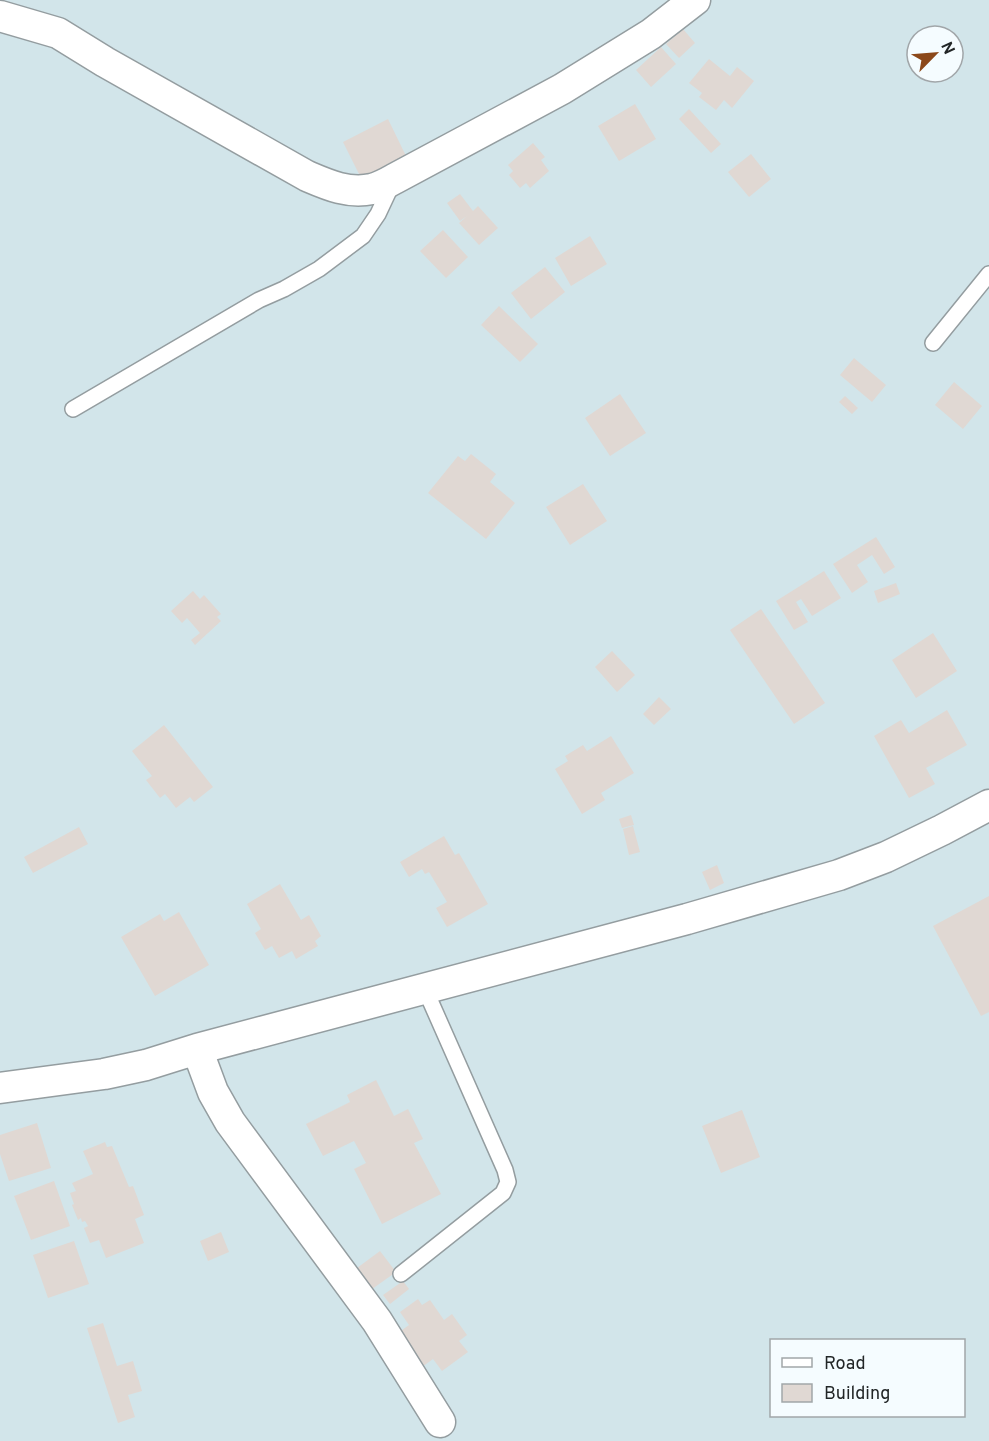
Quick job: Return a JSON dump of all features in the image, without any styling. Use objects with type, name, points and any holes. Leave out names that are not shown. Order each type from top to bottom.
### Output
[{"type":"street","points":[[0,16],[58,33],[306,176],[335,188],[353,191],[374,189],[562,88],[651,34],[695,0]]},
{"type":"street","points":[[0,1088],[104,1074],[146,1065],[197,1049],[676,922],[839,875],[886,857],[989,805]]},
{"type":"street","points":[[197,1049],[213,1092],[230,1122],[376,1321],[441,1422]]},
{"type":"lane","points":[[73,409],[259,300],[319,269],[363,236],[378,214],[394,179]]},
{"type":"lane","points":[[933,343],[989,274]]},
{"type":"lane","points":[[401,1274],[503,1193],[508,1182],[505,1170],[425,989]]},
{"type":"shaded area","points":[[0,0],[989,0],[989,1441],[0,1441]]},
{"type":"building","points":[[683,29],[695,43],[679,58],[666,44]]},
{"type":"building","points":[[661,47],[676,64],[651,87],[636,70]]},
{"type":"building","points":[[709,59],[730,76],[737,67],[754,81],[732,108],[724,100],[716,110],[699,97],[702,93],[689,83]]},
{"type":"building","points":[[635,104],[656,139],[619,161],[598,126]]},
{"type":"building","points":[[689,109],[721,144],[711,153],[679,119]]},
{"type":"building","points":[[388,119],[407,158],[362,180],[343,142]]},
{"type":"building","points":[[533,143],[545,157],[541,160],[549,171],[530,188],[526,183],[520,188],[509,175],[513,171],[508,165]]},
{"type":"building","points":[[751,154],[771,179],[749,197],[728,172]]},
{"type":"building","points":[[460,194],[473,211],[478,206],[498,228],[479,245],[459,223],[467,216],[460,221],[447,203]]},
{"type":"building","points":[[443,230],[468,257],[446,278],[420,251]]},
{"type":"building","points":[[590,236],[607,264],[571,286],[555,258]]},
{"type":"building","points":[[545,267],[565,292],[531,319],[511,293]]},
{"type":"building","points":[[499,306],[538,344],[520,362],[481,325]]},
{"type":"building","points":[[854,358],[886,385],[872,402],[840,375]]},
{"type":"building","points":[[954,382],[982,406],[963,429],[935,405]]},
{"type":"building","points":[[620,394],[646,433],[610,456],[585,418]]},
{"type":"building","points":[[845,396],[858,408],[852,414],[839,402]]},
{"type":"building","points":[[471,454],[496,474],[490,482],[515,503],[486,539],[428,493],[458,456],[465,461]]},
{"type":"building","points":[[583,484],[607,521],[570,545],[546,507]]},
{"type":"building","points":[[876,537],[895,567],[884,574],[872,555],[857,565],[868,582],[852,593],[833,564]]},
{"type":"building","points":[[824,571],[841,598],[812,616],[801,599],[796,602],[808,622],[794,630],[776,601]]},
{"type":"building","points":[[896,583],[900,594],[878,603],[874,591]]},
{"type":"building","points":[[193,591],[200,599],[204,595],[221,614],[217,617],[221,621],[195,645],[191,640],[200,633],[187,618],[182,623],[171,611]]},
{"type":"building","points":[[761,609],[825,703],[794,724],[730,630]]},
{"type":"building","points":[[933,633],[957,671],[916,698],[892,660]]},
{"type":"building","points":[[612,651],[635,675],[617,692],[595,667]]},
{"type":"building","points":[[659,697],[671,709],[654,725],[643,714]]},
{"type":"building","points":[[947,710],[967,745],[926,768],[935,784],[909,798],[874,736],[901,720],[909,733]]},
{"type":"building","points":[[164,725],[213,787],[194,802],[190,797],[176,808],[165,794],[160,798],[146,780],[152,776],[132,751]]},
{"type":"building","points":[[611,736],[634,773],[601,793],[605,800],[582,814],[555,769],[568,761],[565,756],[583,745],[587,751]]},
{"type":"building","points":[[631,815],[634,825],[622,828],[619,819]]},
{"type":"building","points":[[633,826],[640,852],[629,855],[623,829]]},
{"type":"building","points":[[79,827],[88,844],[33,873],[24,857]]},
{"type":"building","points":[[444,836],[455,855],[459,853],[488,904],[447,927],[436,908],[447,902],[429,872],[425,874],[422,869],[409,877],[400,862]]},
{"type":"building","points":[[717,865],[724,883],[710,890],[702,872]]},
{"type":"building","points":[[280,884],[301,920],[309,915],[321,936],[315,941],[318,946],[296,959],[292,951],[279,958],[272,946],[265,950],[255,933],[261,929],[247,904]]},
{"type":"building","points":[[989,896],[989,1012],[981,1016],[933,926]]},
{"type":"building","points":[[179,912],[209,965],[155,996],[121,937],[160,914],[164,921]]},
{"type":"building","points":[[376,1080],[394,1116],[408,1109],[423,1139],[414,1143],[441,1194],[382,1224],[354,1169],[366,1163],[354,1141],[323,1156],[306,1124],[350,1102],[347,1095]]},
{"type":"building","points":[[742,1110],[760,1157],[721,1173],[702,1126]]},
{"type":"building","points":[[37,1123],[51,1168],[9,1181],[0,1154],[0,1135]]},
{"type":"building","points":[[105,1142],[107,1147],[112,1146],[129,1187],[133,1186],[144,1215],[135,1219],[144,1243],[106,1258],[99,1240],[90,1243],[84,1228],[88,1226],[85,1221],[82,1222],[81,1218],[78,1220],[70,1193],[76,1191],[72,1183],[93,1174],[83,1151]]},
{"type":"building","points":[[54,1181],[70,1226],[31,1240],[14,1196]]},
{"type":"building","points":[[221,1232],[229,1252],[208,1261],[200,1241]]},
{"type":"building","points":[[74,1241],[89,1284],[48,1298],[33,1255]]},
{"type":"building","points":[[380,1251],[396,1272],[368,1292],[353,1271]]},
{"type":"building","points":[[403,1281],[409,1289],[390,1304],[383,1295]]},
{"type":"building","points":[[418,1299],[422,1305],[430,1300],[444,1320],[452,1314],[467,1335],[459,1341],[468,1352],[442,1371],[433,1359],[422,1367],[398,1333],[409,1325],[400,1312]]},
{"type":"building","points":[[103,1323],[117,1366],[133,1361],[142,1391],[128,1395],[135,1417],[118,1423],[87,1328]]}]
